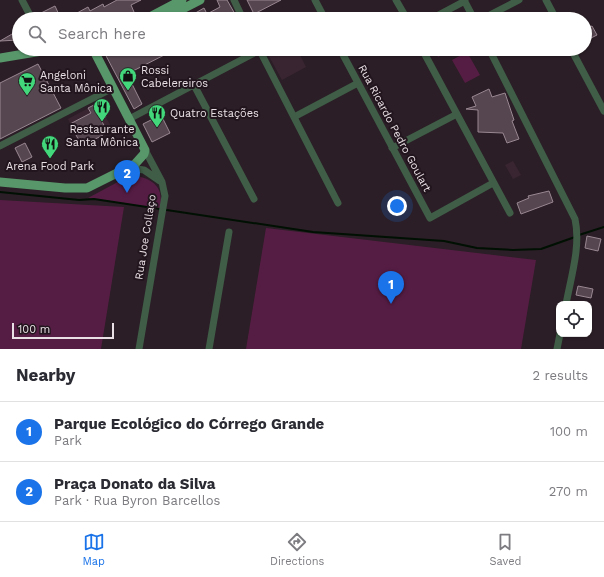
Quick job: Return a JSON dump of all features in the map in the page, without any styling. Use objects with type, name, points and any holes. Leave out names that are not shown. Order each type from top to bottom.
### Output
[{"type":"main road","points":[[159,12],[182,0]]},
{"type":"main road","points":[[177,12],[200,0]]},
{"type":"main road","points":[[0,58],[12,56]]},
{"type":"main road","name":"Rua Joe Collaço","points":[[97,56],[145,150]]},
{"type":"main road","points":[[0,182],[82,189],[87,188],[129,168],[141,159],[145,150]]},
{"type":"street","points":[[22,0],[28,12]]},
{"type":"street","points":[[234,0],[240,12]]},
{"type":"street","points":[[315,0],[321,12]]},
{"type":"street","points":[[396,0],[403,12]]},
{"type":"street","points":[[496,12],[519,0]]},
{"type":"street","points":[[546,0],[552,12]]},
{"type":"street","points":[[444,12],[464,1],[470,12]]},
{"type":"street","points":[[129,119],[194,86],[248,56]]},
{"type":"street","points":[[262,56],[338,203]]},
{"type":"street","name":"Rua Ricardo Pedro Goulart","points":[[344,56],[430,218],[493,183]]},
{"type":"street","points":[[426,56],[510,213]]},
{"type":"street","points":[[493,56],[576,218],[577,228],[575,252],[567,301]]},
{"type":"street","points":[[576,56],[604,111]]},
{"type":"street","points":[[294,117],[358,83]]},
{"type":"street","points":[[194,86],[254,199]]},
{"type":"street","points":[[0,146],[113,88]]},
{"type":"street","points":[[392,148],[457,114]]},
{"type":"street","name":"Rua Joe Collaço","points":[[139,349],[164,205],[162,182],[145,150]]},
{"type":"street","points":[[129,168],[144,170],[162,182]]},
{"type":"street","points":[[209,349],[229,232]]},
{"type":"street","points":[[557,349],[559,337]]},
{"type":"shaded area","points":[[269,56],[300,56],[306,67],[282,80]]},
{"type":"shaded area","points":[[460,56],[469,56],[480,75],[465,83],[452,60]]},
{"type":"shaded area","points":[[98,103],[113,130],[82,146],[68,119]]},
{"type":"shaded area","points":[[513,161],[521,175],[513,179],[505,165]]},
{"type":"shaded area","points":[[129,176],[138,176],[148,179],[158,188],[161,199],[161,209],[88,198]]},
{"type":"shaded area","points":[[0,200],[124,207],[101,349],[0,349]]},
{"type":"shaded area","points":[[266,228],[536,260],[521,349],[246,349]]},
{"type":"building","points":[[117,0],[141,0],[131,5],[134,12],[79,12],[88,7],[90,11],[103,4],[104,7]]},
{"type":"building","points":[[217,0],[227,0],[234,12],[211,12],[220,7]]},
{"type":"building","points":[[247,0],[281,0],[258,12],[253,12]]},
{"type":"building","points":[[55,6],[58,12],[43,12]]},
{"type":"building","points":[[204,8],[206,12],[197,12]]},
{"type":"building","points":[[592,26],[597,35],[592,38]]},
{"type":"building","points":[[12,34],[12,40],[0,41]]},
{"type":"building","points":[[106,56],[162,56],[127,74],[142,104],[134,109]]},
{"type":"building","name":"Angeloni Santa Mônica","points":[[38,64],[61,108],[0,139],[0,83]]},
{"type":"building","points":[[489,89],[492,97],[505,93],[514,120],[512,121],[519,139],[507,143],[503,133],[478,132],[478,110],[466,109],[476,106],[472,97]]},
{"type":"building","points":[[98,103],[106,117],[101,120],[105,127],[100,130],[103,135],[82,146],[70,124],[91,113],[88,108]]},
{"type":"building","name":"Quatro Estações","points":[[161,115],[170,133],[152,142],[143,124]]},
{"type":"building","points":[[25,143],[32,157],[22,162],[15,148]]},
{"type":"building","points":[[549,191],[553,202],[521,214],[517,203],[529,198],[528,196]]},
{"type":"building","points":[[587,236],[601,239],[598,251],[585,248]]},
{"type":"building","points":[[578,286],[593,289],[591,298],[576,295]]},
{"type":"waterway","points":[[0,192],[79,200],[94,199],[313,232],[444,241],[477,248],[513,250],[541,249],[575,237]]},
{"type":"waterway","points":[[579,235],[604,227]]},
{"type":"place","name":"Rossi Cabelereiros","points":[[128,91]]},
{"type":"place","name":"Angeloni Santa Mônica","points":[[27,96]]},
{"type":"place","name":"Restaurante Santa Mônica","points":[[102,122]]},
{"type":"place","name":"Quatro Estações","points":[[157,128]]},
{"type":"place","name":"Arena Food Park","points":[[50,159]]},
{"type":"place","name":"Praça Donato da Silva","points":[[127,193]]},
{"type":"place","name":"Parque Ecológico do Córrego Grande","points":[[391,304]]}]
